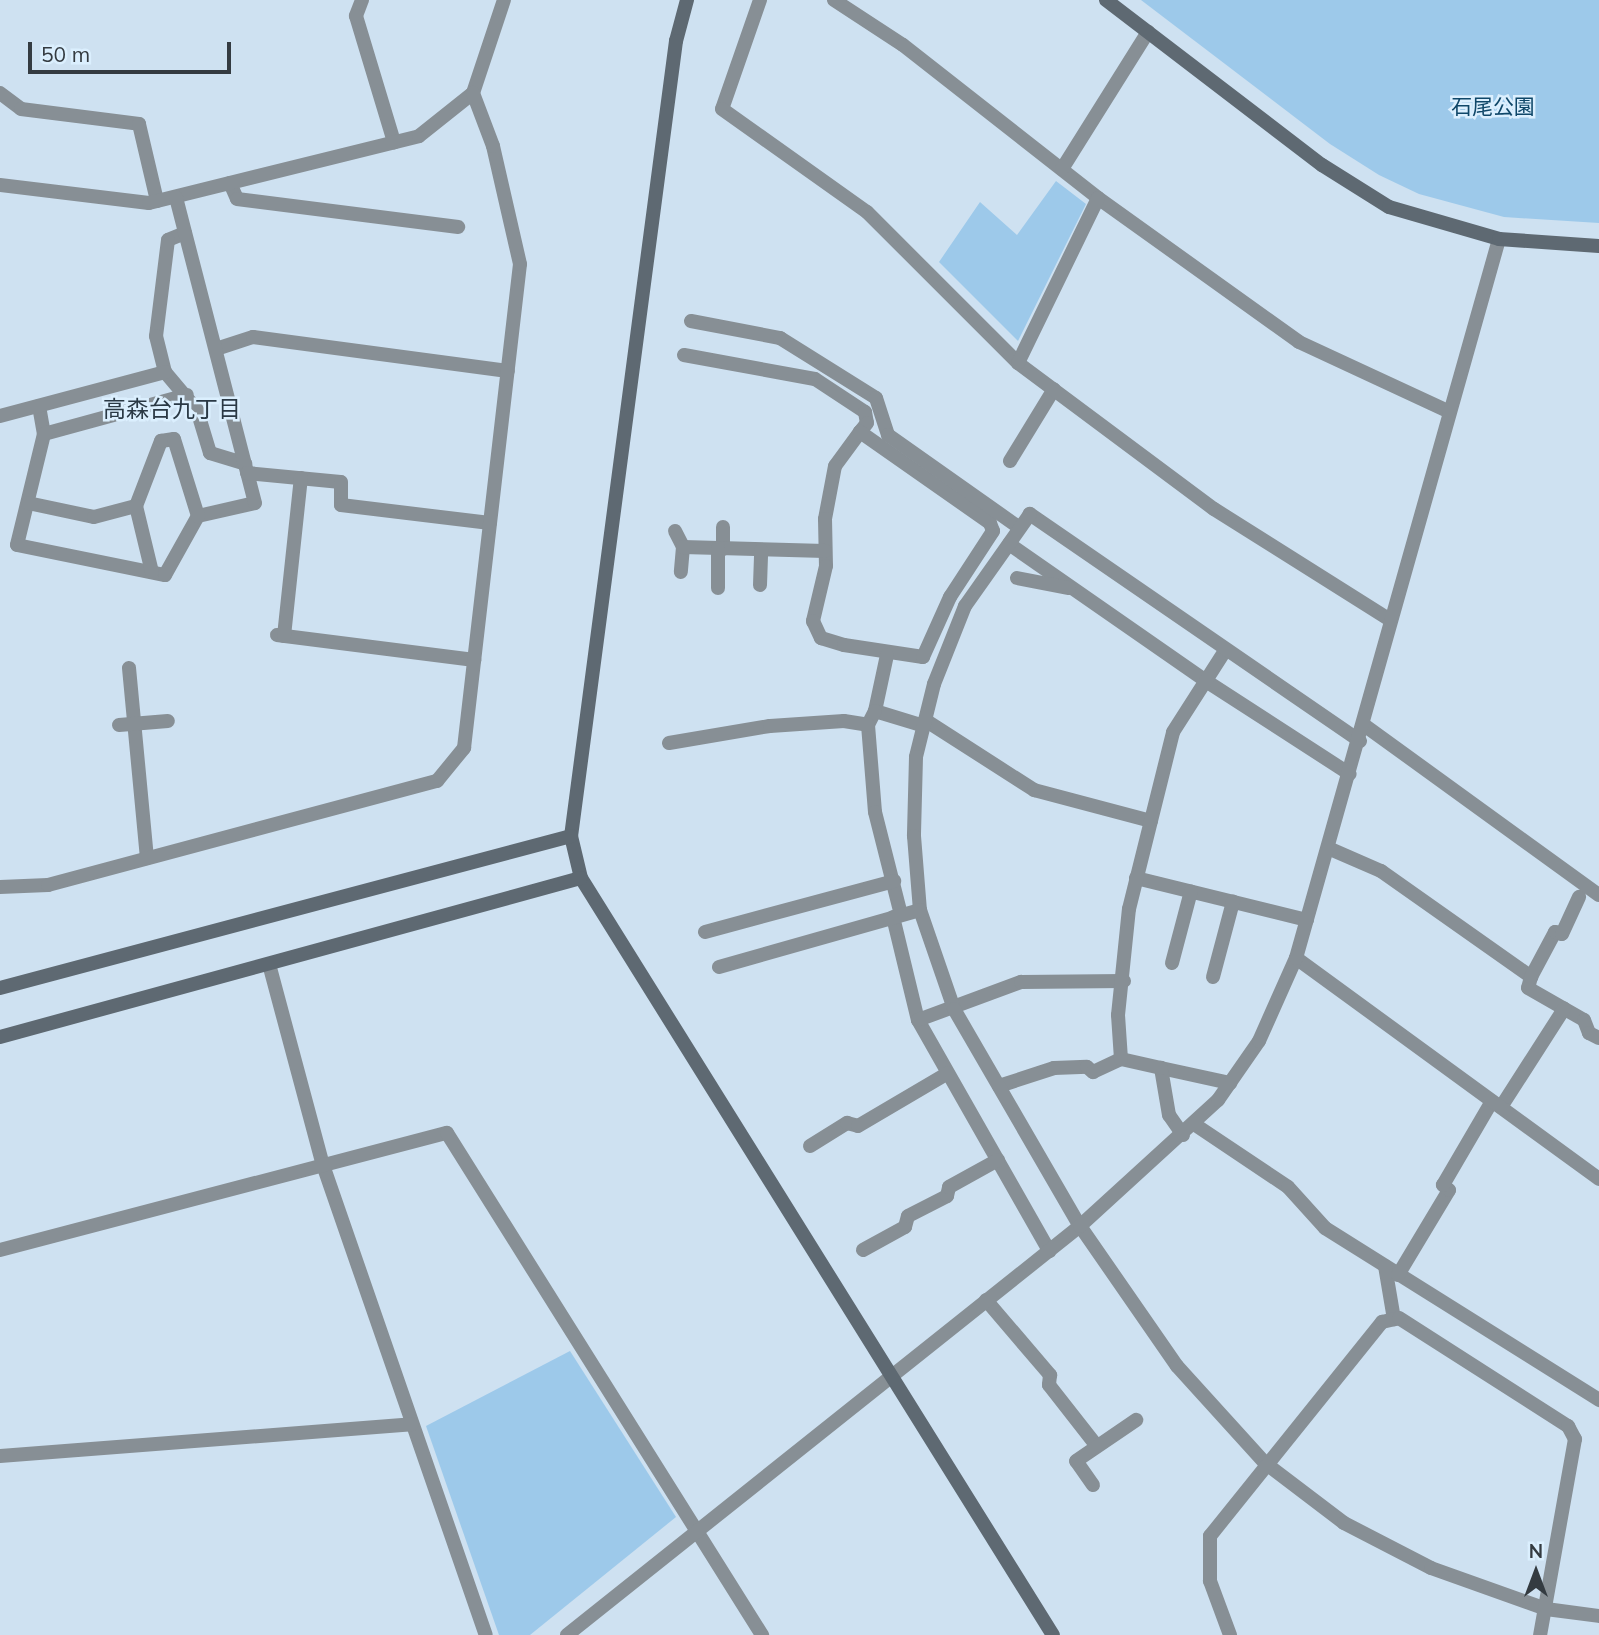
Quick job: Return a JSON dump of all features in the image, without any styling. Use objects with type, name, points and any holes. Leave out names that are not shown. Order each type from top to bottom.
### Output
[{"type":"street","points":[[362,0],[356,16],[394,142]]},
{"type":"street","points":[[0,185],[157,201],[419,136],[473,93],[505,0]]},
{"type":"street","points":[[687,0],[676,41],[571,836],[581,878],[889,1377],[1054,1635]]},
{"type":"street","points":[[760,0],[722,109],[867,212],[1018,363],[1214,509],[1390,620]]},
{"type":"street","points":[[834,0],[903,45],[1098,198],[1299,342],[1450,412]]},
{"type":"street","points":[[1106,0],[1322,165],[1390,206],[1499,240],[1599,246]]},
{"type":"street","points":[[1062,169],[1149,32]]},
{"type":"street","points":[[0,93],[21,109],[139,124],[157,201]]},
{"type":"street","points":[[0,887],[48,886],[437,781],[464,748],[520,264],[493,146],[473,93]]},
{"type":"street","points":[[230,183],[237,199],[458,227]]},
{"type":"street","points":[[176,197],[255,503],[198,516]]},
{"type":"street","points":[[1018,363],[1098,198]]},
{"type":"street","points":[[185,233],[168,240],[156,336],[165,372],[197,410],[210,453],[246,468],[341,482],[341,505],[490,523]]},
{"type":"street","points":[[567,1635],[1080,1226],[1194,1124],[1230,1083],[1259,1041],[1296,958],[1360,741],[1390,620],[1499,240]]},
{"type":"street","points":[[691,321],[780,338],[876,398],[888,435],[1020,528]]},
{"type":"street","points":[[216,349],[253,337],[508,371]]},
{"type":"street","points":[[684,355],[816,379],[865,412],[867,424],[860,432],[835,466],[825,519],[825,551],[813,621],[821,638],[887,655],[923,657],[950,597],[993,531],[990,523],[860,432]]},
{"type":"street","points":[[0,416],[165,372]]},
{"type":"street","points":[[1010,461],[1054,389]]},
{"type":"street","points":[[44,434],[187,396]]},
{"type":"street","points":[[39,406],[44,434],[17,545],[165,575],[198,516],[174,439],[161,442],[136,506],[152,572]]},
{"type":"street","points":[[301,478],[280,635],[474,660]]},
{"type":"street","points":[[28,503],[94,517],[136,506]]},
{"type":"street","points":[[1360,741],[1030,514],[965,606],[924,723],[916,757],[914,823],[920,910],[954,1009],[1080,1226],[1177,1366],[1265,1463],[1356,1530],[1431,1568],[1546,1609],[1599,1616]]},
{"type":"street","points":[[718,588],[723,527]]},
{"type":"street","points":[[675,531],[683,547],[681,572]]},
{"type":"street","points":[[1009,544],[1206,681],[1350,774]]},
{"type":"street","points":[[683,547],[825,551]]},
{"type":"street","points":[[760,585],[761,550]]},
{"type":"street","points":[[1017,578],[1074,589]]},
{"type":"street","points":[[1121,1059],[1118,1015],[1124,981],[1129,909],[1173,732],[1226,649]]},
{"type":"street","points":[[887,655],[872,718],[875,812],[894,881],[897,916],[918,1020],[1049,1251]]},
{"type":"street","points":[[129,668],[127,725],[147,858]]},
{"type":"street","points":[[670,743],[770,726],[872,718],[924,723],[1034,790],[1151,821]]},
{"type":"street","points":[[127,725],[168,721]]},
{"type":"street","points":[[1364,724],[1599,895]]},
{"type":"street","points":[[0,988],[571,836]]},
{"type":"street","points":[[1328,848],[1381,871],[1531,977]]},
{"type":"street","points":[[0,1037],[581,878]]},
{"type":"street","points":[[1136,878],[1307,920]]},
{"type":"street","points":[[705,932],[894,881]]},
{"type":"street","points":[[1172,962],[1191,891]]},
{"type":"street","points":[[1579,897],[1562,934],[1555,932],[1528,988],[1584,1020],[1590,1033],[1599,1038]]},
{"type":"street","points":[[1213,977],[1233,902]]},
{"type":"street","points":[[719,967],[920,910]]},
{"type":"street","points":[[1296,958],[1599,1179]]},
{"type":"street","points":[[269,964],[323,1164],[486,1635]]},
{"type":"street","points":[[918,1020],[954,1009],[1021,982],[1124,981]]},
{"type":"street","points":[[1398,1275],[1449,1190],[1443,1185],[1496,1104],[1564,1009]]},
{"type":"street","points":[[999,1086],[1054,1068],[1087,1067],[1093,1072],[1121,1059],[1230,1083]]},
{"type":"street","points":[[1161,1068],[1169,1115],[1183,1135]]},
{"type":"street","points":[[810,1146],[847,1123],[858,1126],[948,1073]]},
{"type":"street","points":[[1194,1124],[1288,1187],[1325,1228],[1599,1400]]},
{"type":"street","points":[[0,1250],[447,1133],[762,1635]]},
{"type":"street","points":[[863,1250],[905,1227],[908,1216],[947,1196],[949,1187],[998,1160]]},
{"type":"street","points":[[1385,1266],[1394,1319]]},
{"type":"street","points":[[986,1300],[1050,1376],[1049,1384],[1096,1445]]},
{"type":"street","points":[[1230,1635],[1210,1581],[1210,1536],[1265,1463],[1382,1322],[1399,1318],[1568,1426],[1575,1440],[1540,1635]]},
{"type":"street","points":[[1093,1485],[1076,1461],[1136,1420]]},
{"type":"street","points":[[0,1456],[412,1424]]},
{"type":"green space","name":"石尾公園","points":[[1141,0],[1599,0],[1599,223],[1504,217],[1419,194],[1379,175],[1330,144]]},
{"type":"green space","points":[[1056,181],[1086,204],[1018,341],[939,262],[980,202],[1017,235]]},
{"type":"green space","points":[[570,1351],[676,1517],[530,1635],[499,1635],[426,1426]]},
{"type":"district","name":"高森台九丁目","points":[[172,409]]}]
